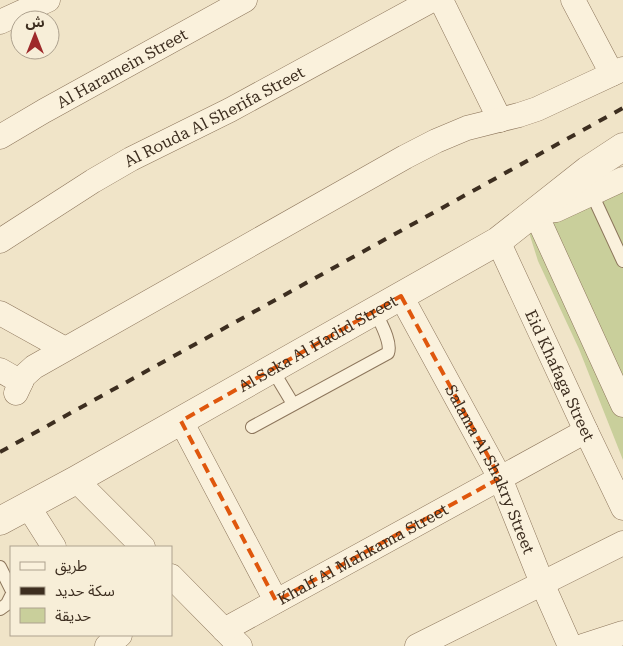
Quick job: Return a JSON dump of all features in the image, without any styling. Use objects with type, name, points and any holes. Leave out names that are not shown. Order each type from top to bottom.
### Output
[{"type":"street","points":[[0,22],[48,0]]},
{"type":"street","name":"Al Rouda Al Sherifa Street","points":[[0,241],[93,181],[131,159],[230,110],[432,0]]},
{"type":"street","points":[[441,0],[500,120]]},
{"type":"street","points":[[0,370],[18,387],[29,371],[65,349],[405,156],[467,128],[537,109],[618,72],[573,0]]},
{"type":"street","name":"Al Haramein Street","points":[[0,137],[231,3]]},
{"type":"street","name":"Al Seka Al Hadid Street","points":[[0,521],[181,421],[498,241],[588,170],[623,147]]},
{"type":"street","points":[[623,179],[556,210],[535,212],[623,405]]},
{"type":"street","name":"Eid Khafaga Street","points":[[498,241],[623,508]]},
{"type":"street","name":"Salama Al Shakry Street","points":[[401,296],[500,478],[542,583],[570,646]]},
{"type":"street","points":[[0,313],[65,349]]},
{"type":"street","points":[[181,421],[276,601]]},
{"type":"street","name":"Khalf Al Mahkama Street","points":[[232,638],[276,601],[586,431]]},
{"type":"street","points":[[76,480],[141,546]]},
{"type":"street","points":[[28,506],[53,546]]},
{"type":"street","points":[[417,646],[623,543]]},
{"type":"street","points":[[173,582],[232,638]]},
{"type":"street","points":[[583,646],[623,632]]},
{"type":"lane","points":[[592,194],[623,261]]},
{"type":"lane","points":[[252,427],[388,353],[388,341],[375,311]]},
{"type":"lane","points":[[272,369],[294,404]]},
{"type":"lane","points":[[0,567],[10,587]]},
{"type":"lane","points":[[0,609],[7,604],[10,598]]},
{"type":"highlighted area","points":[[401,296],[500,478],[276,601],[181,421]]},
{"type":"green space","points":[[623,172],[623,460],[579,349],[538,261],[525,220]]},
{"type":"railway","points":[[0,452],[623,108]]}]
